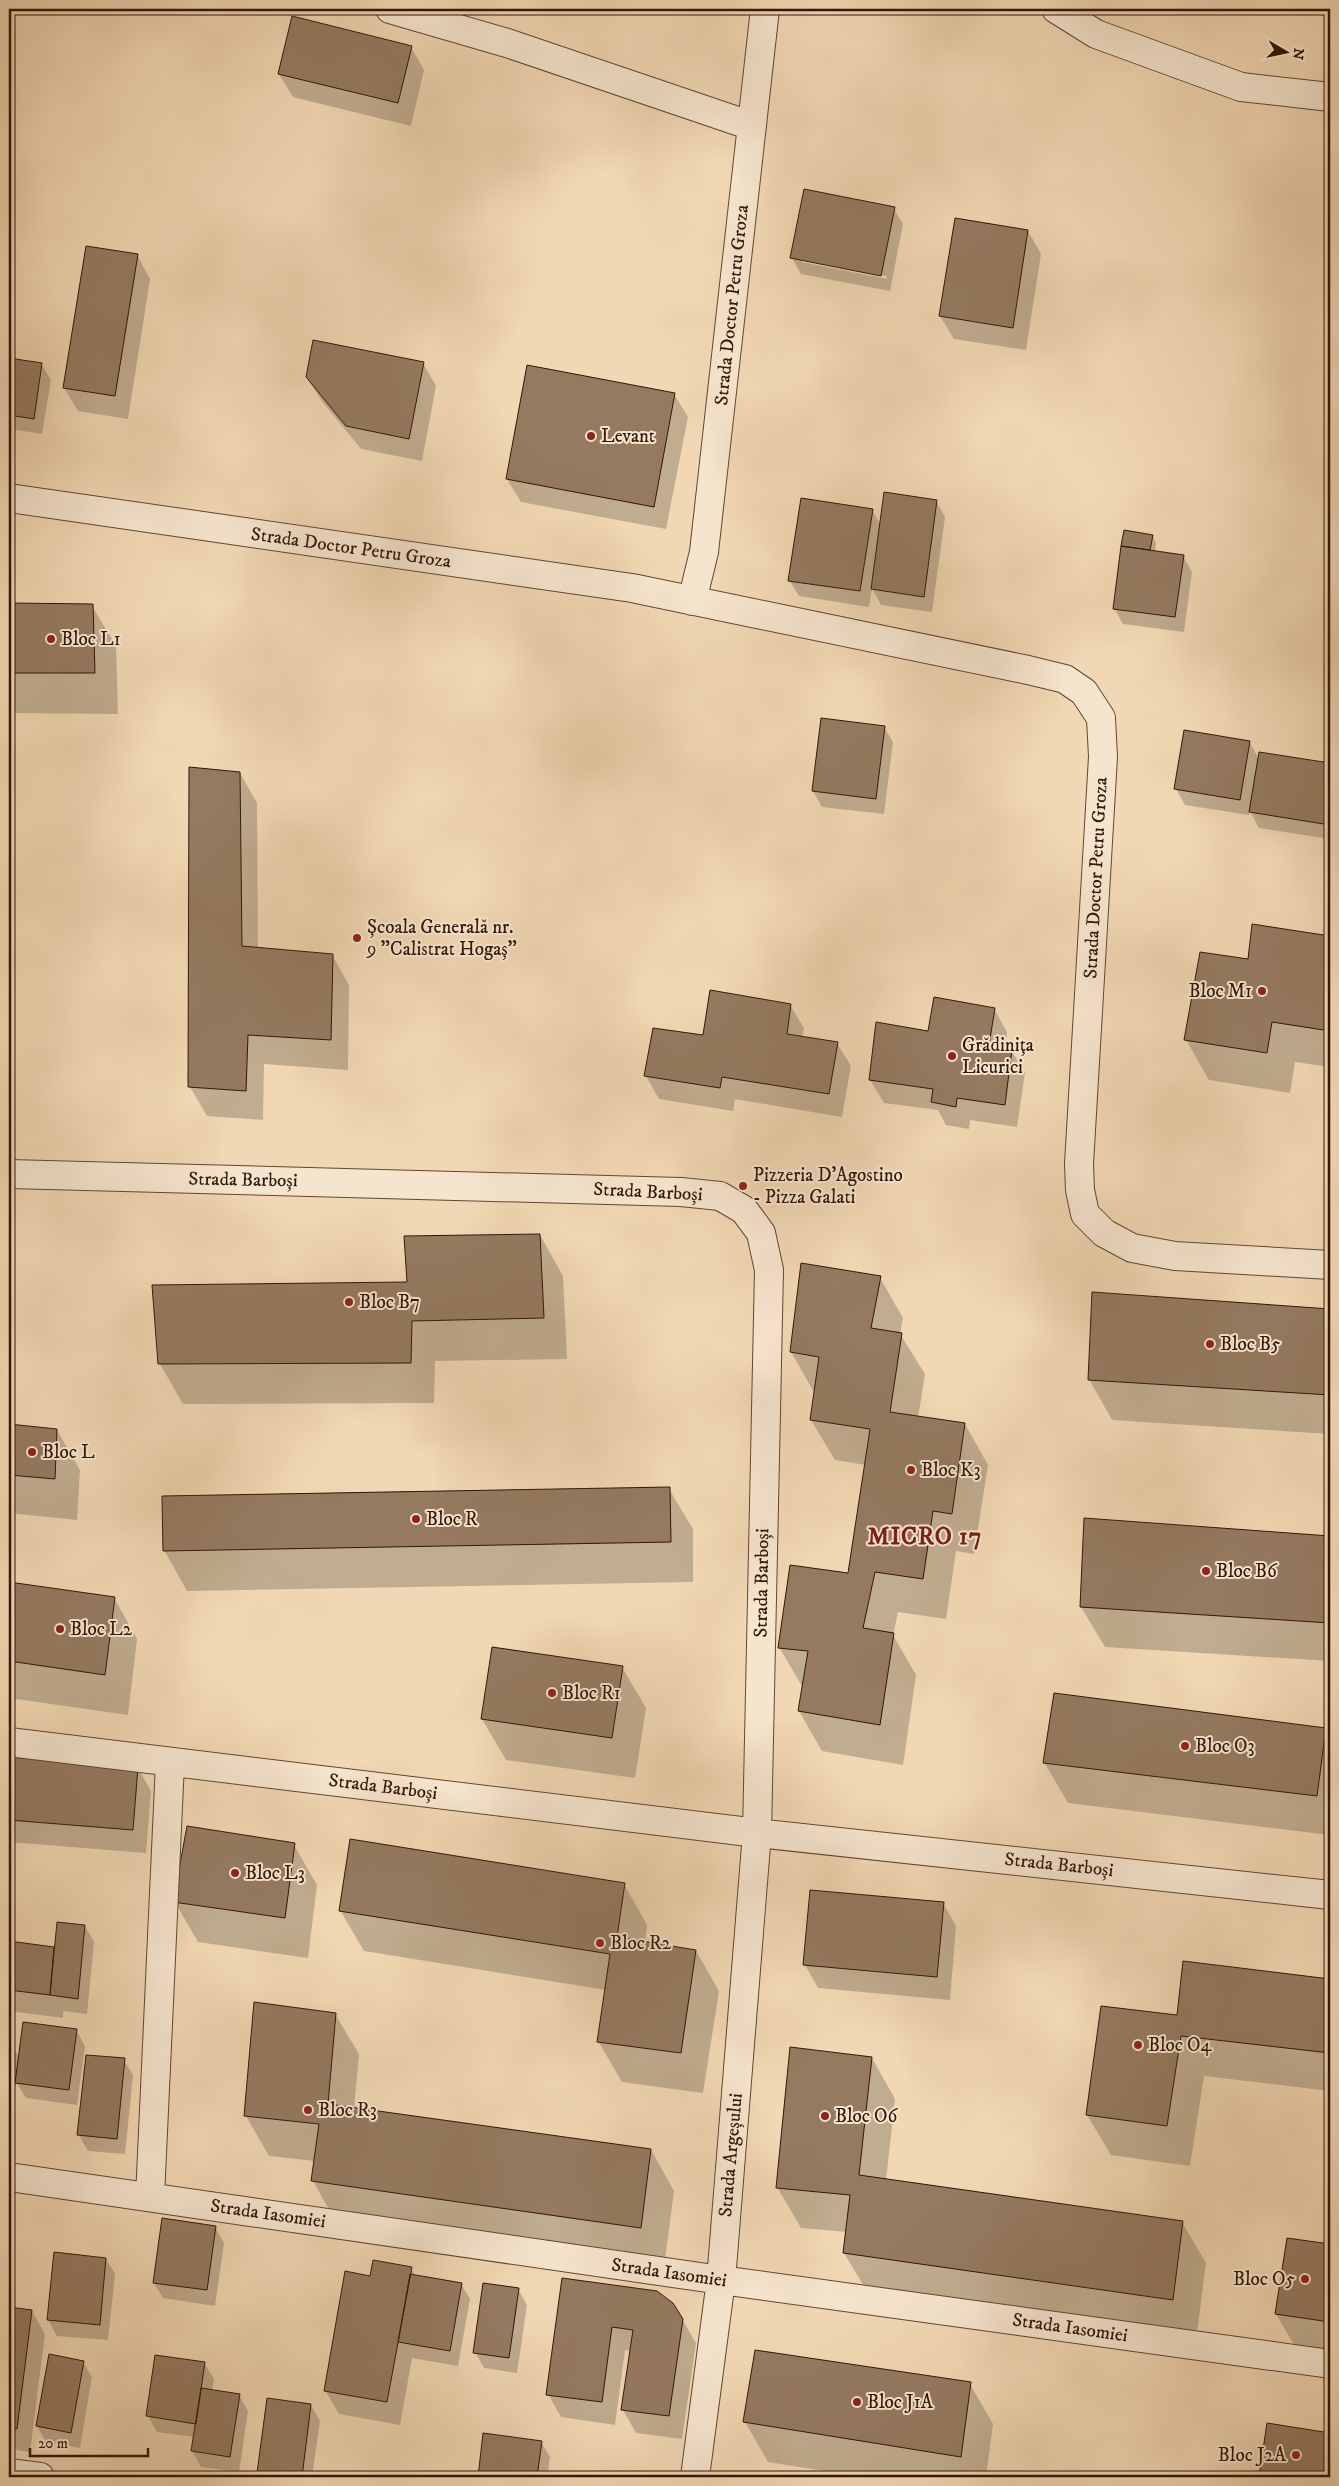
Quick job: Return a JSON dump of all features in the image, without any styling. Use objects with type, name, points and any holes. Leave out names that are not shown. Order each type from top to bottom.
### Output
[{"type":"street","points":[[390,9],[507,43],[752,126]]},
{"type":"street","name":"Strada Doctor Petru Groza","points":[[692,601],[704,552],[765,9]]},
{"type":"street","points":[[1056,9],[1096,34],[1241,87],[1330,97]]},
{"type":"street","name":"Strada Doctor Petru Groza","points":[[9,498],[632,588],[1065,679],[1084,692],[1101,718],[1103,757],[1079,1164],[1080,1190],[1085,1214],[1104,1233],[1132,1248],[1175,1256],[1330,1265]]},
{"type":"street","name":"Strada Barboși","points":[[9,1174],[681,1192],[720,1196],[744,1210],[761,1233],[769,1270],[757,1833]]},
{"type":"street","name":"Strada Barboși","points":[[9,1742],[757,1833],[1330,1895]]},
{"type":"street","points":[[150,2197],[170,1762]]},
{"type":"street","name":"Strada Argeșului","points":[[696,2477],[721,2280],[757,1833]]},
{"type":"street","name":"Strada Iasomiei","points":[[9,2177],[721,2280],[1330,2364]]},
{"type":"street","points":[[9,2472],[40,2477]]},
{"type":"building","points":[[292,16],[412,46],[398,103],[278,74]]},
{"type":"building","points":[[804,189],[895,207],[881,276],[790,258]]},
{"type":"building","points":[[955,218],[1028,230],[1013,328],[939,316]]},
{"type":"building","points":[[86,246],[138,254],[115,396],[63,388]]},
{"type":"building","points":[[313,340],[424,362],[409,439],[346,426],[306,377]]},
{"type":"building","points":[[9,358],[42,363],[34,419],[9,415]]},
{"type":"building","name":"Levant","points":[[527,365],[675,393],[654,507],[506,479]]},
{"type":"building","points":[[884,492],[937,500],[924,597],[871,589]]},
{"type":"building","points":[[801,498],[873,509],[860,591],[788,581]]},
{"type":"building","points":[[1124,530],[1153,535],[1150,550],[1121,546]]},
{"type":"building","points":[[1121,546],[1184,555],[1175,617],[1113,609]]},
{"type":"building","name":"Bloc L1","points":[[9,603],[93,604],[95,673],[9,673]]},
{"type":"building","points":[[821,718],[885,726],[876,799],[812,791]]},
{"type":"building","points":[[1184,730],[1250,741],[1240,800],[1174,789]]},
{"type":"building","points":[[1259,752],[1330,763],[1330,825],[1249,812]]},
{"type":"building","points":[[189,767],[240,772],[242,946],[333,954],[331,1040],[248,1035],[246,1091],[188,1087]]},
{"type":"building","name":"Bloc M1","points":[[1252,924],[1330,936],[1330,1031],[1272,1022],[1267,1053],[1184,1040],[1200,952],[1248,959]]},
{"type":"building","points":[[710,990],[791,1004],[787,1034],[838,1042],[829,1094],[722,1077],[720,1088],[644,1076],[653,1028],[703,1035]]},
{"type":"building","points":[[934,997],[995,1008],[989,1045],[1012,1049],[1005,1105],[957,1098],[956,1107],[931,1102],[933,1089],[869,1080],[876,1022],[928,1031]]},
{"type":"building","name":"Bloc B7","points":[[540,1234],[544,1318],[412,1321],[411,1363],[158,1364],[152,1285],[407,1282],[404,1236]]},
{"type":"building","name":"Bloc K3","points":[[801,1263],[881,1276],[871,1328],[902,1333],[890,1412],[965,1423],[952,1514],[933,1511],[923,1579],[875,1572],[863,1628],[894,1633],[880,1725],[798,1711],[808,1651],[778,1648],[790,1565],[848,1573],[870,1429],[810,1420],[819,1357],[790,1352]]},
{"type":"building","name":"Bloc B5","points":[[1092,1292],[1330,1309],[1330,1395],[1088,1380]]},
{"type":"building","name":"Bloc L","points":[[9,1424],[57,1429],[55,1479],[9,1475]]},
{"type":"building","name":"Bloc R","points":[[670,1487],[671,1542],[163,1551],[162,1496]]},
{"type":"building","name":"Bloc B6","points":[[1084,1518],[1330,1536],[1330,1623],[1080,1607]]},
{"type":"building","name":"Bloc L2","points":[[9,1582],[115,1597],[105,1675],[9,1661]]},
{"type":"building","name":"Bloc R1","points":[[492,1647],[623,1666],[612,1738],[481,1719]]},
{"type":"building","name":"Bloc O3","points":[[1054,1693],[1326,1728],[1317,1796],[1043,1763]]},
{"type":"building","points":[[9,1757],[138,1767],[133,1830],[9,1820]]},
{"type":"building","name":"Bloc L3","points":[[187,1826],[295,1843],[285,1918],[173,1902]]},
{"type":"building","name":"Bloc R2","points":[[350,1839],[625,1883],[617,1937],[696,1950],[681,2053],[597,2042],[610,1954],[339,1911]]},
{"type":"building","points":[[810,1890],[944,1902],[937,1977],[803,1965]]},
{"type":"building","points":[[57,1922],[85,1925],[78,1999],[50,1995]]},
{"type":"building","points":[[9,1941],[54,1947],[50,1995],[9,1990]]},
{"type":"building","name":"Bloc O4","points":[[1183,1961],[1330,1979],[1330,2053],[1181,2036],[1167,2126],[1086,2115],[1101,2006],[1177,2015]]},
{"type":"building","name":"Bloc R3","points":[[254,2002],[336,2013],[328,2104],[651,2149],[641,2228],[311,2181],[319,2124],[244,2116]]},
{"type":"building","points":[[23,2022],[77,2029],[69,2090],[15,2083]]},
{"type":"building","points":[[9,2041],[11,2041],[9,2060]]},
{"type":"building","name":"Bloc O6","points":[[790,2047],[872,2057],[859,2175],[1183,2221],[1173,2300],[843,2253],[850,2195],[776,2188]]},
{"type":"building","points":[[86,2055],[125,2058],[117,2139],[77,2135]]},
{"type":"building","points":[[162,2218],[216,2226],[207,2290],[153,2283]]},
{"type":"building","name":"Bloc O5","points":[[1287,2238],[1330,2244],[1330,2322],[1275,2314]]},
{"type":"building","points":[[54,2252],[106,2258],[100,2325],[47,2320]]},
{"type":"building","points":[[373,2260],[412,2267],[387,2402],[324,2391],[345,2271],[370,2276]]},
{"type":"building","points":[[410,2274],[462,2283],[450,2351],[398,2342]]},
{"type":"building","points":[[562,2278],[657,2291],[673,2303],[683,2319],[669,2416],[621,2410],[633,2330],[612,2327],[602,2402],[546,2395]]},
{"type":"building","points":[[483,2283],[519,2288],[509,2358],[473,2353]]},
{"type":"building","points":[[9,2307],[32,2310],[17,2429],[9,2428]]},
{"type":"building","name":"Bloc J1A","points":[[755,2350],[971,2382],[961,2457],[743,2422]]},
{"type":"building","points":[[49,2354],[84,2361],[71,2433],[36,2426]]},
{"type":"building","points":[[155,2355],[205,2362],[196,2424],[146,2416]]},
{"type":"building","points":[[201,2388],[240,2394],[230,2457],[191,2451]]},
{"type":"building","points":[[267,2398],[311,2404],[302,2477],[257,2473]]},
{"type":"building","name":"Bloc J2A","points":[[1267,2423],[1330,2433],[1330,2477],[1259,2477]]},
{"type":"building","points":[[483,2433],[542,2441],[537,2477],[478,2477]]},
{"type":"place","name":"Levant","points":[[591,436]]},
{"type":"place","name":"Bloc L1","points":[[51,639]]},
{"type":"place","name":"Școala Generală nr. 9 \"Calistrat Hogaș\"","points":[[357,938]]},
{"type":"place","name":"Bloc M1","points":[[1262,991]]},
{"type":"place","name":"Grădinița Licurici","points":[[952,1056]]},
{"type":"place","name":"Pizzeria D'Agostino - Pizza Galati","points":[[743,1186]]},
{"type":"place","name":"Bloc B7","points":[[349,1302]]},
{"type":"place","name":"Bloc B5","points":[[1210,1344]]},
{"type":"place","name":"Bloc L","points":[[32,1452]]},
{"type":"place","name":"Bloc K3","points":[[911,1470]]},
{"type":"place","name":"Bloc R","points":[[416,1519]]},
{"type":"place","name":"Bloc B6","points":[[1206,1571]]},
{"type":"place","name":"Bloc L2","points":[[60,1629]]},
{"type":"place","name":"Bloc R1","points":[[552,1693]]},
{"type":"place","name":"Bloc O3","points":[[1185,1746]]},
{"type":"place","name":"Bloc L3","points":[[235,1873]]},
{"type":"place","name":"Bloc R2","points":[[600,1943]]},
{"type":"place","name":"Bloc O4","points":[[1138,2045]]},
{"type":"place","name":"Bloc R3","points":[[308,2110]]},
{"type":"place","name":"Bloc O6","points":[[825,2116]]},
{"type":"place","name":"Bloc O5","points":[[1305,2279]]},
{"type":"place","name":"Bloc J1A","points":[[857,2402]]},
{"type":"place","name":"Bloc J2A","points":[[1296,2455]]},
{"type":"district","name":"MICRO 17","points":[[925,1537]]}]
